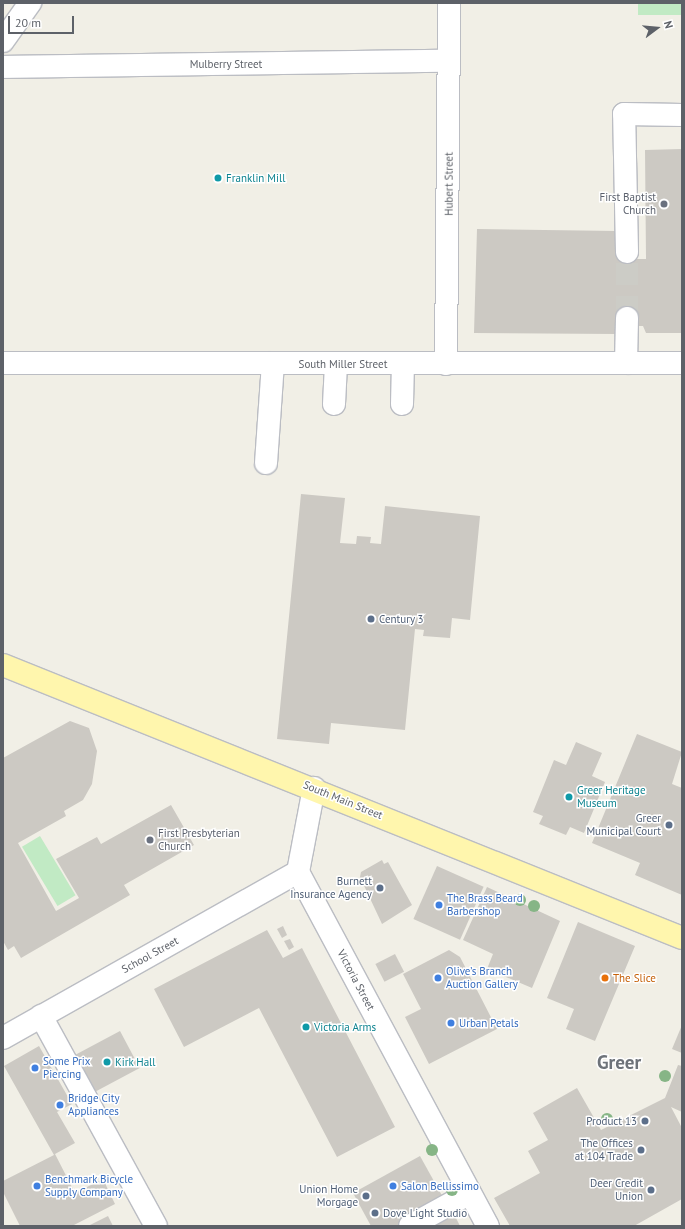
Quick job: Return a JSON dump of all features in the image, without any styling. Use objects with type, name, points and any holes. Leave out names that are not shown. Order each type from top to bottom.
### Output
[{"type":"main road","name":"South Main Street","points":[[3,665],[314,788],[682,938]]},
{"type":"street","points":[[3,42],[30,3]]},
{"type":"street","name":"Hubert Street","points":[[446,364],[449,3]]},
{"type":"street","name":"Mulberry Street","points":[[3,67],[449,61]]},
{"type":"street","points":[[627,252],[624,114],[682,115]]},
{"type":"street","points":[[626,363],[627,318]]},
{"type":"street","name":"South Miller Street","points":[[3,362],[273,364],[682,363]]},
{"type":"street","points":[[266,464],[273,364]]},
{"type":"street","points":[[334,404],[336,364]]},
{"type":"street","points":[[402,404],[403,364]]},
{"type":"street","points":[[298,872],[314,788]]},
{"type":"street","name":"School Street","points":[[3,1038],[298,872]]},
{"type":"street","name":"Victoria Street","points":[[298,872],[488,1226]]},
{"type":"street","points":[[41,1016],[156,1226]]},
{"type":"street","points":[[410,1226],[470,1193]]},
{"type":"green space","points":[[638,3],[682,3],[682,15],[638,15]]},
{"type":"green space","points":[[40,836],[76,895],[58,906],[22,847]]},
{"type":"building","points":[[682,149],[682,333],[646,333],[643,326],[616,326],[616,334],[474,333],[477,229],[617,231],[617,259],[646,259],[645,150]]},
{"type":"building","name":"Century 3","points":[[301,494],[345,498],[340,543],[356,544],[357,536],[371,537],[370,543],[381,544],[385,506],[480,516],[470,620],[452,618],[450,638],[423,636],[424,630],[415,629],[405,730],[331,723],[329,744],[277,739]]},
{"type":"building","name":"First Presbyterian Church","points":[[70,721],[89,728],[97,751],[92,784],[83,800],[64,811],[66,816],[18,843],[56,911],[79,898],[56,859],[97,837],[101,844],[171,805],[194,845],[124,885],[130,895],[21,958],[14,946],[8,950],[3,941],[3,758]]},
{"type":"building","points":[[637,734],[682,752],[672,784],[682,788],[682,895],[635,875],[640,863],[592,843]]},
{"type":"building","name":"Greer Heritage Museum","points":[[576,742],[602,753],[592,776],[605,782],[584,833],[570,827],[566,835],[539,824],[543,816],[533,812],[554,760],[566,765]]},
{"type":"building","points":[[382,860],[384,864],[388,862],[412,905],[382,924],[360,877],[361,872]]},
{"type":"building","points":[[437,866],[484,887],[460,940],[413,919]]},
{"type":"building","points":[[487,887],[560,921],[532,988],[487,969],[493,954],[463,940]]},
{"type":"building","points":[[578,922],[635,946],[595,1041],[566,1029],[574,1009],[547,998]]},
{"type":"building","points":[[283,926],[287,935],[282,938],[277,929]]},
{"type":"building","name":"Victoria Arms","points":[[267,930],[283,958],[302,948],[395,1127],[337,1157],[259,1008],[184,1047],[154,989]]},
{"type":"building","points":[[290,939],[294,947],[289,950],[284,941]]},
{"type":"building","name":"Urban Petals","points":[[449,950],[460,957],[497,1029],[429,1064],[405,1017],[421,1009],[403,974]]},
{"type":"building","points":[[395,954],[404,972],[384,982],[375,964]]},
{"type":"building","points":[[682,1025],[682,1053],[672,1049]]},
{"type":"building","name":"Kirk Hall","points":[[120,1031],[140,1068],[95,1092],[75,1055]]},
{"type":"building","points":[[39,1046],[72,1104],[57,1112],[75,1143],[55,1154],[75,1193],[103,1179],[115,1204],[72,1226],[20,1226],[3,1192],[3,1181],[54,1155],[4,1066]]},
{"type":"building","points":[[678,1065],[682,1066],[682,1112],[671,1107],[682,1128],[682,1199],[634,1226],[510,1226],[494,1198],[540,1173],[528,1151],[548,1140],[533,1113],[577,1088],[601,1130],[665,1098]]},
{"type":"building","points":[[420,1156],[445,1201],[400,1226],[371,1226],[353,1193]]},
{"type":"building","points":[[453,1212],[460,1226],[428,1226]]},
{"type":"building","points":[[108,1216],[113,1226],[88,1226]]},
{"type":"tunnel","points":[[627,252],[627,318]]},
{"type":"place","name":"Franklin Mill","points":[[218,178]]},
{"type":"place","name":"First Baptist Church","points":[[664,204]]},
{"type":"place","name":"Century 3","points":[[371,619]]},
{"type":"place","name":"Greer Heritage Museum","points":[[569,797]]},
{"type":"place","name":"Greer Municipal Court","points":[[669,825]]},
{"type":"place","name":"First Presbyterian Church","points":[[150,840]]},
{"type":"place","name":"Burnett Insurance Agency","points":[[380,888]]},
{"type":"place","name":"The Brass Beard Barbershop","points":[[439,905]]},
{"type":"place","name":"Olive’s Branch Auction Gallery","points":[[438,978]]},
{"type":"place","name":"The Slice","points":[[605,978]]},
{"type":"place","name":"Urban Petals","points":[[451,1023]]},
{"type":"place","name":"Victoria Arms","points":[[306,1027]]},
{"type":"place","name":"Kirk Hall","points":[[107,1062]]},
{"type":"place","name":"Some Prix Piercing","points":[[35,1068]]},
{"type":"place","name":"Bridge City Appliances","points":[[60,1105]]},
{"type":"place","name":"Product 13","points":[[645,1121]]},
{"type":"place","name":"The Offices at 104 Trade","points":[[641,1150]]},
{"type":"place","name":"Benchmark Bicycle Supply Company","points":[[37,1186]]},
{"type":"place","name":"Salon Bellissimo","points":[[393,1186]]},
{"type":"place","name":"Deer Credit Union","points":[[651,1190]]},
{"type":"place","name":"Union Home Morgage","points":[[366,1196]]},
{"type":"place","name":"Dove Light Studio","points":[[375,1213]]},
{"type":"district","name":"Greer","points":[[619,1063]]}]
